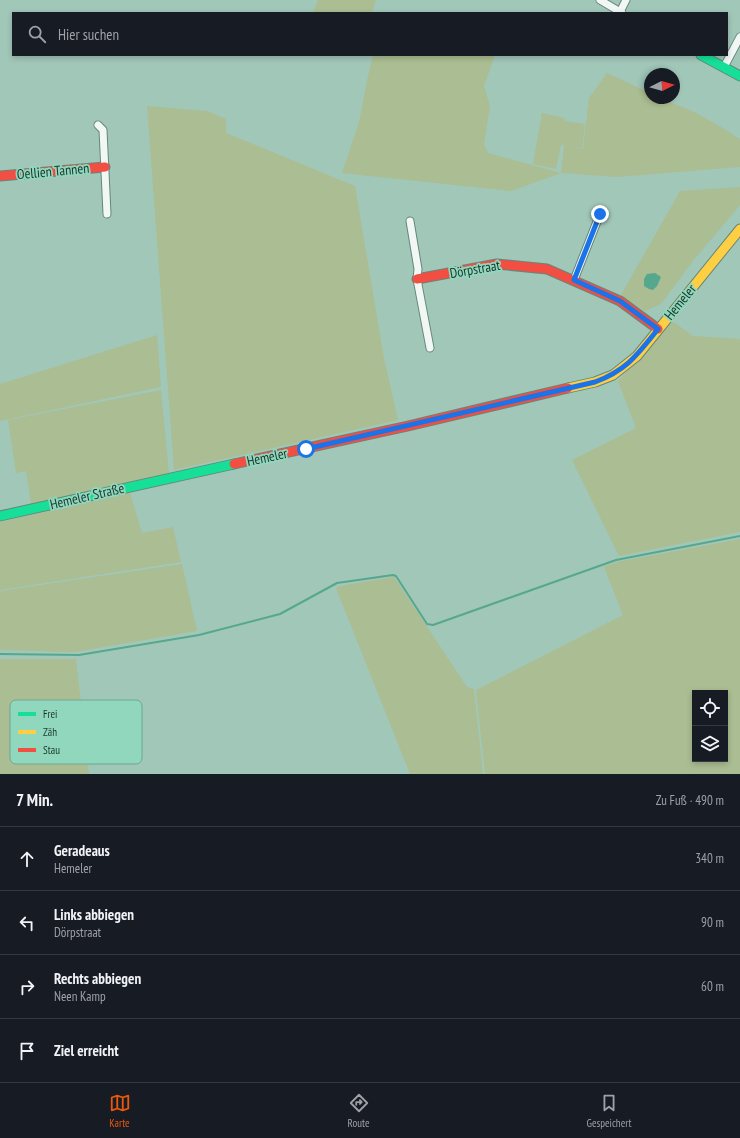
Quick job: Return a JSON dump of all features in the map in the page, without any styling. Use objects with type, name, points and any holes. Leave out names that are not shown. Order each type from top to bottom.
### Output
[{"type":"street","points":[[600,0],[619,12]]},
{"type":"street","points":[[621,12],[626,0]]},
{"type":"street","points":[[724,67],[740,37]]},
{"type":"street","points":[[703,56],[740,76]]},
{"type":"street","name":"Oellien Tannen","points":[[98,125],[103,130],[107,214]]},
{"type":"street","name":"Oellien Tannen","points":[[0,176],[105,167]]},
{"type":"street","points":[[574,280],[600,214]]},
{"type":"street","points":[[410,221],[418,269],[417,279],[430,348]]},
{"type":"street","name":"Hemeler","points":[[174,476],[393,430],[595,382],[613,375],[624,368],[658,329],[740,229]]},
{"type":"street","name":"Dörpstraat","points":[[417,279],[506,264],[547,269],[620,301],[658,329]]},
{"type":"street","name":"Hemeler Straße","points":[[0,516],[174,476]]},
{"type":"shaded area","points":[[318,0],[376,0],[372,12],[313,12]]},
{"type":"shaded area","points":[[373,56],[495,56],[484,86],[490,106],[484,144],[488,153],[561,173],[511,191],[342,173],[359,122]]},
{"type":"shaded area","points":[[607,73],[644,90],[644,104],[676,104],[696,113],[740,139],[740,167],[617,177],[561,173],[564,145],[561,145],[556,169],[533,164],[542,113],[565,118],[564,121],[585,124],[582,148],[565,146],[583,149],[589,98]]},
{"type":"shaded area","points":[[147,106],[207,111],[226,119],[226,133],[355,186],[384,358],[398,420],[174,470]]},
{"type":"shaded area","points":[[740,187],[740,205],[693,261],[661,304],[645,311],[621,295],[680,191]]},
{"type":"shaded area","points":[[655,273],[661,277],[657,286],[653,290],[644,286],[644,279],[647,274]]},
{"type":"shaded area","points":[[672,321],[693,336],[740,339],[740,532],[619,556],[572,460],[636,428],[618,381]]},
{"type":"shaded area","points":[[157,335],[161,387],[0,421],[0,384]]},
{"type":"shaded area","points":[[161,390],[169,473],[31,504],[26,471],[16,473],[8,420]]},
{"type":"shaded area","points":[[130,493],[142,533],[173,527],[181,562],[0,590],[0,522]]},
{"type":"shaded area","points":[[740,539],[740,774],[485,774],[476,690],[623,615],[604,567],[617,562]]},
{"type":"shaded area","points":[[182,564],[197,631],[75,652],[0,650],[0,591]]},
{"type":"shaded area","points":[[394,577],[467,687],[474,689],[483,774],[410,774],[336,588],[340,586]]},
{"type":"shaded area","points":[[0,659],[76,659],[81,700],[10,700],[10,764],[88,764],[89,774],[0,774]]},
{"type":"waterway","points":[[0,654],[79,655],[199,635],[280,614],[337,583],[393,575],[396,576],[427,624],[433,625],[616,560],[740,536]]},
{"type":"traffic: fast","points":[[703,56],[740,76]]},
{"type":"traffic: fast","points":[[0,516],[234,464]]},
{"type":"traffic: slow","points":[[568,388],[595,382],[613,375],[637,356],[740,229]]},
{"type":"traffic: jam","points":[[0,176],[105,167]]},
{"type":"traffic: jam","points":[[417,279],[497,264],[547,269],[620,301],[658,329]]},
{"type":"traffic: jam","points":[[234,464],[408,426],[568,388]]},
{"type":"route","points":[[306,449],[595,382],[613,375],[624,368],[637,356],[658,329],[620,301],[574,280],[600,214]]}]
